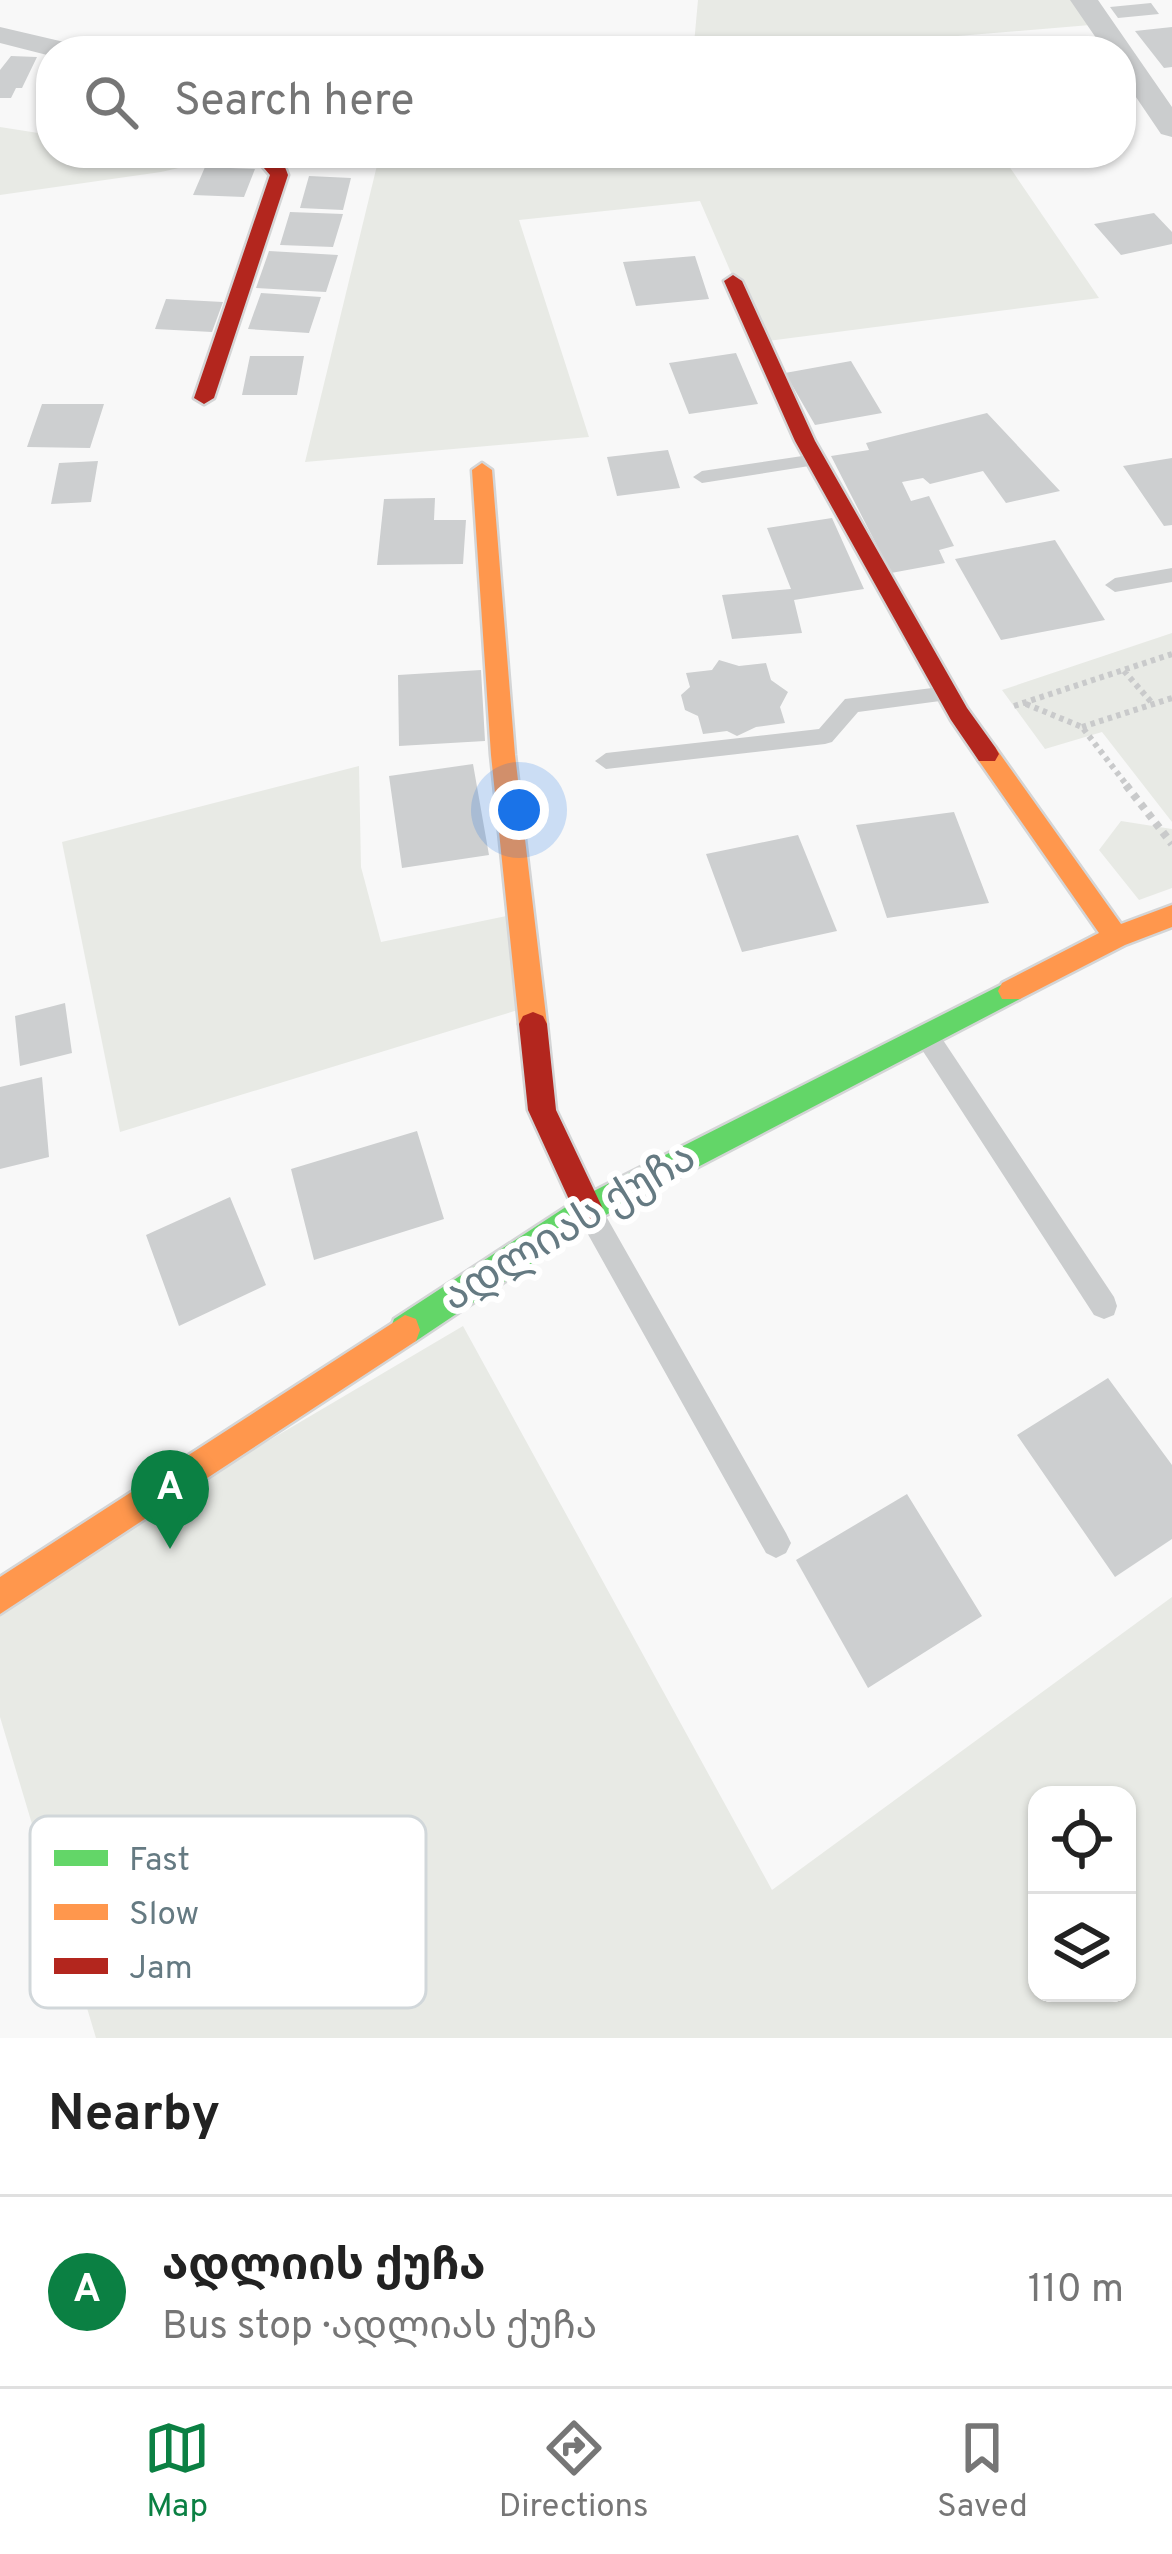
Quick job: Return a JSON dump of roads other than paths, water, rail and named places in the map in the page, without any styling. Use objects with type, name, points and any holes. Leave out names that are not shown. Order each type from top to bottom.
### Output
[{"type":"street","points":[[1084,0],[1109,36]]},
{"type":"street","points":[[0,35],[36,43]]},
{"type":"street","points":[[1136,75],[1172,128]]},
{"type":"street","points":[[203,398],[280,176],[277,168]]},
{"type":"street","points":[[733,281],[816,460],[954,704],[1116,937]]},
{"type":"street","points":[[482,470],[503,755],[542,1110],[588,1209]]},
{"type":"street","name":"ადლიას ქუჩა","points":[[0,1597],[588,1209],[1116,937],[1172,916]]},
{"type":"lane","points":[[702,477],[816,460]]},
{"type":"lane","points":[[1114,585],[1172,574]]},
{"type":"lane","points":[[606,761],[825,736],[852,705],[954,704]]},
{"type":"lane","points":[[926,1034],[1104,1306]]},
{"type":"lane","points":[[588,1209],[776,1543]]},
{"type":"place","name":"ადლიის ქუჩა","points":[[170,1549]]}]
